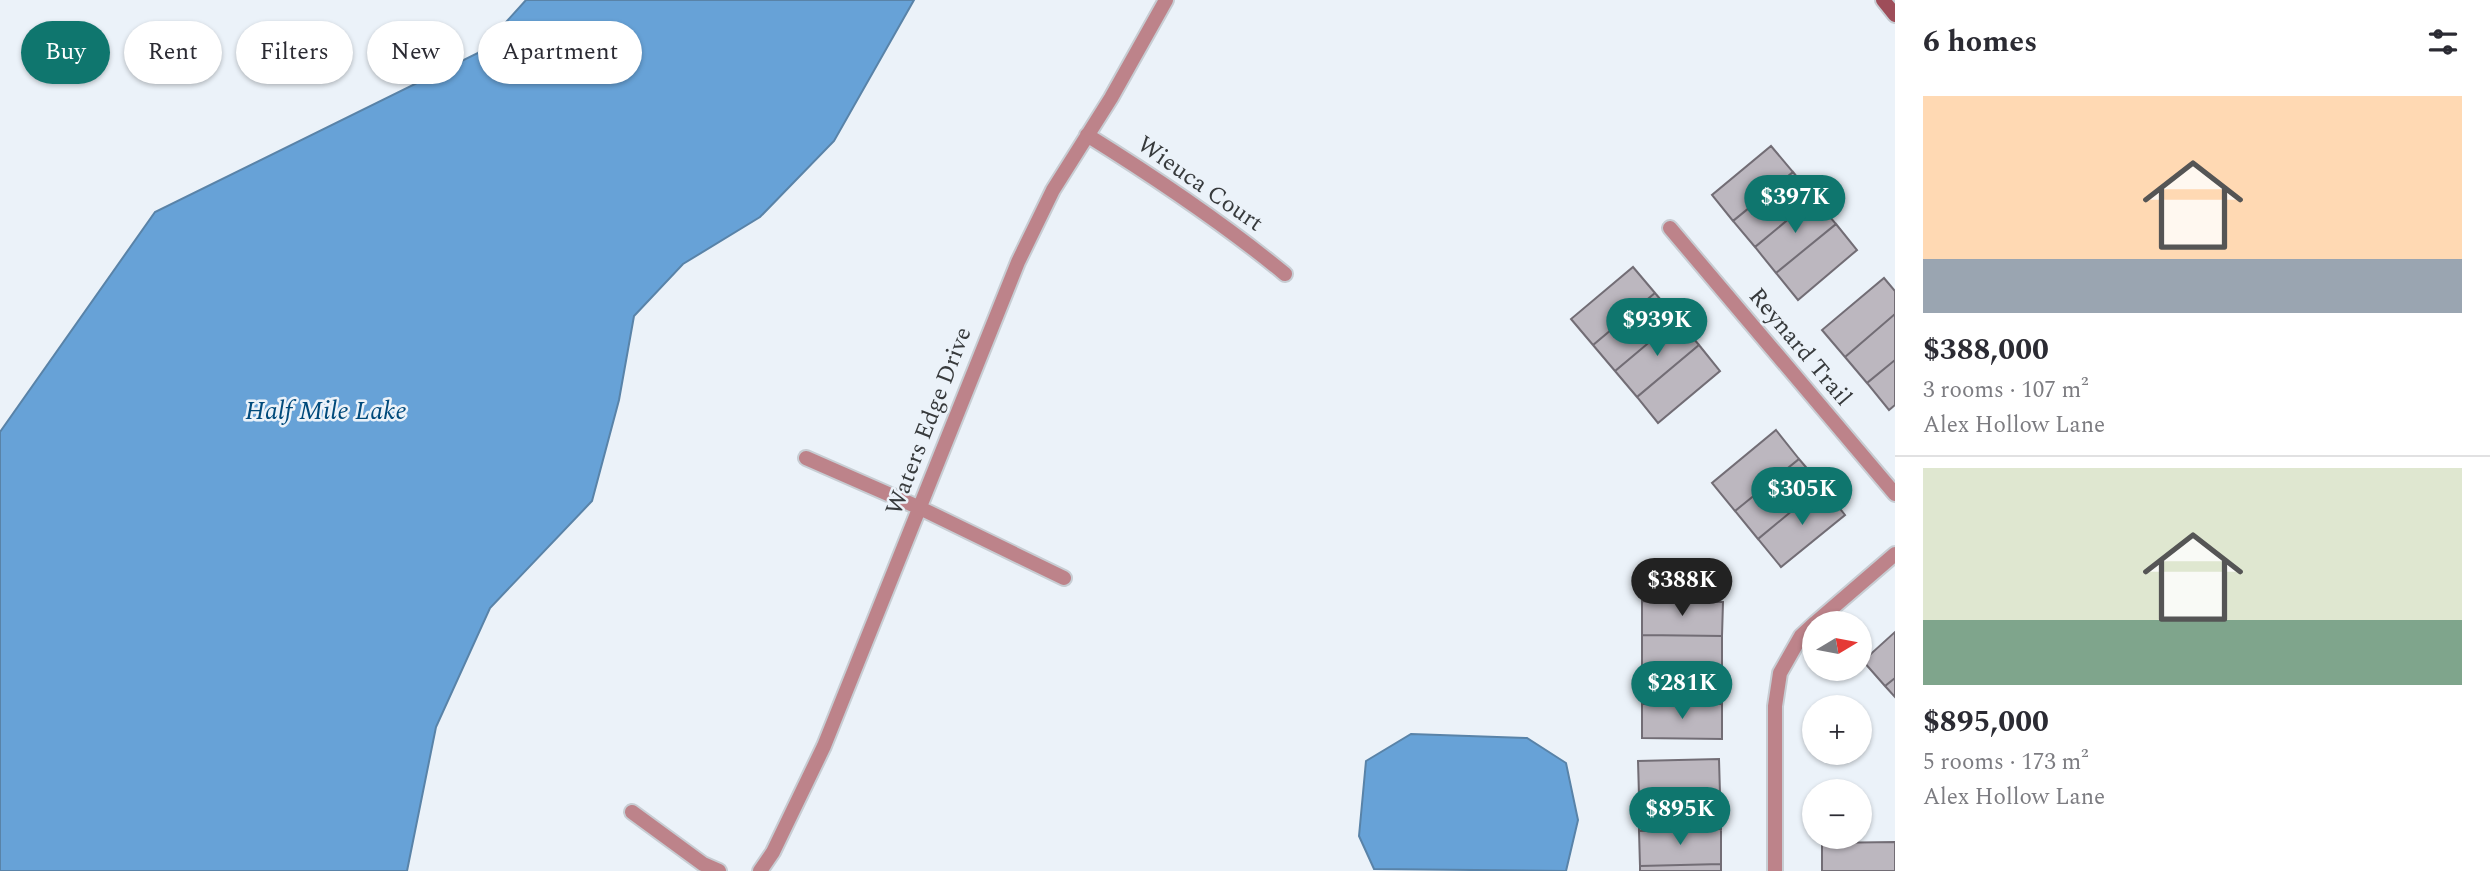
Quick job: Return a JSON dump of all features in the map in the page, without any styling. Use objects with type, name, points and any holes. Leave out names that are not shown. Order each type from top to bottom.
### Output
[{"type":"main road","points":[[1883,0],[1895,15]]},
{"type":"street","name":"Waters Edge Drive","points":[[760,871],[773,852],[824,746],[1018,262],[1053,190],[1166,0]]},
{"type":"street","name":"Wieuca Court","points":[[1087,135],[1241,237],[1285,274]]},
{"type":"street","name":"Reynard Trail","points":[[1670,228],[1895,495]]},
{"type":"street","points":[[806,458],[920,508],[1064,578]]},
{"type":"street","points":[[1829,611],[1895,554]]},
{"type":"street","points":[[1775,871],[1775,706],[1780,673],[1802,635]]},
{"type":"street","points":[[632,812],[703,863],[719,871]]},
{"type":"water","name":"Half Mile Lake","points":[[526,0],[914,0],[834,141],[760,217],[683,264],[634,316],[619,400],[592,501],[490,608],[436,727],[407,871],[0,871],[0,432],[155,212],[415,84],[464,84],[464,60],[478,53],[478,84],[642,84],[642,21],[507,21]]},
{"type":"water","points":[[1411,734],[1527,738],[1566,763],[1578,820],[1566,871],[1374,869],[1359,836],[1366,761]]},
{"type":"building","points":[[1771,146],[1793,172],[1733,221],[1712,195]]},
{"type":"building","points":[[1793,172],[1814,198],[1755,247],[1733,221]]},
{"type":"building","points":[[1814,198],[1836,224],[1776,273],[1755,247]]},
{"type":"building","points":[[1836,224],[1857,250],[1798,300],[1776,273]]},
{"type":"building","points":[[1633,267],[1655,293],[1593,345],[1571,319]]},
{"type":"building","points":[[1884,278],[1895,291],[1895,314],[1845,357],[1822,330]]},
{"type":"building","points":[[1655,293],[1677,319],[1615,371],[1593,345]]},
{"type":"building","points":[[1895,314],[1895,360],[1867,383],[1845,357]]},
{"type":"building","points":[[1677,319],[1699,345],[1637,397],[1615,371]]},
{"type":"building","points":[[1699,345],[1720,371],[1658,423],[1637,397]]},
{"type":"building","points":[[1895,360],[1895,405],[1889,410],[1867,383]]},
{"type":"building","points":[[1776,430],[1799,459],[1735,511],[1712,483]]},
{"type":"building","points":[[1799,459],[1822,486],[1758,539],[1735,511]]},
{"type":"building","points":[[1822,486],[1845,515],[1781,567],[1758,539]]},
{"type":"building","points":[[1642,601],[1723,602],[1722,636],[1642,635]]},
{"type":"building","points":[[1895,632],[1895,678],[1885,686],[1872,671],[1872,653]]},
{"type":"building","points":[[1642,635],[1722,636],[1722,670],[1642,670]]},
{"type":"building","points":[[1642,670],[1722,670],[1722,704],[1642,704]]},
{"type":"building","points":[[1895,678],[1895,697],[1885,686]]},
{"type":"building","points":[[1642,704],[1722,704],[1722,739],[1642,738]]},
{"type":"building","points":[[1719,759],[1720,794],[1639,796],[1638,761]]},
{"type":"building","points":[[1720,794],[1721,829],[1639,831],[1639,796]]},
{"type":"building","points":[[1721,829],[1721,864],[1640,866],[1639,831]]},
{"type":"building","points":[[1872,842],[1895,842],[1895,871],[1822,871],[1822,849],[1872,849]]},
{"type":"building","points":[[1721,864],[1721,871],[1640,871],[1640,866]]}]
